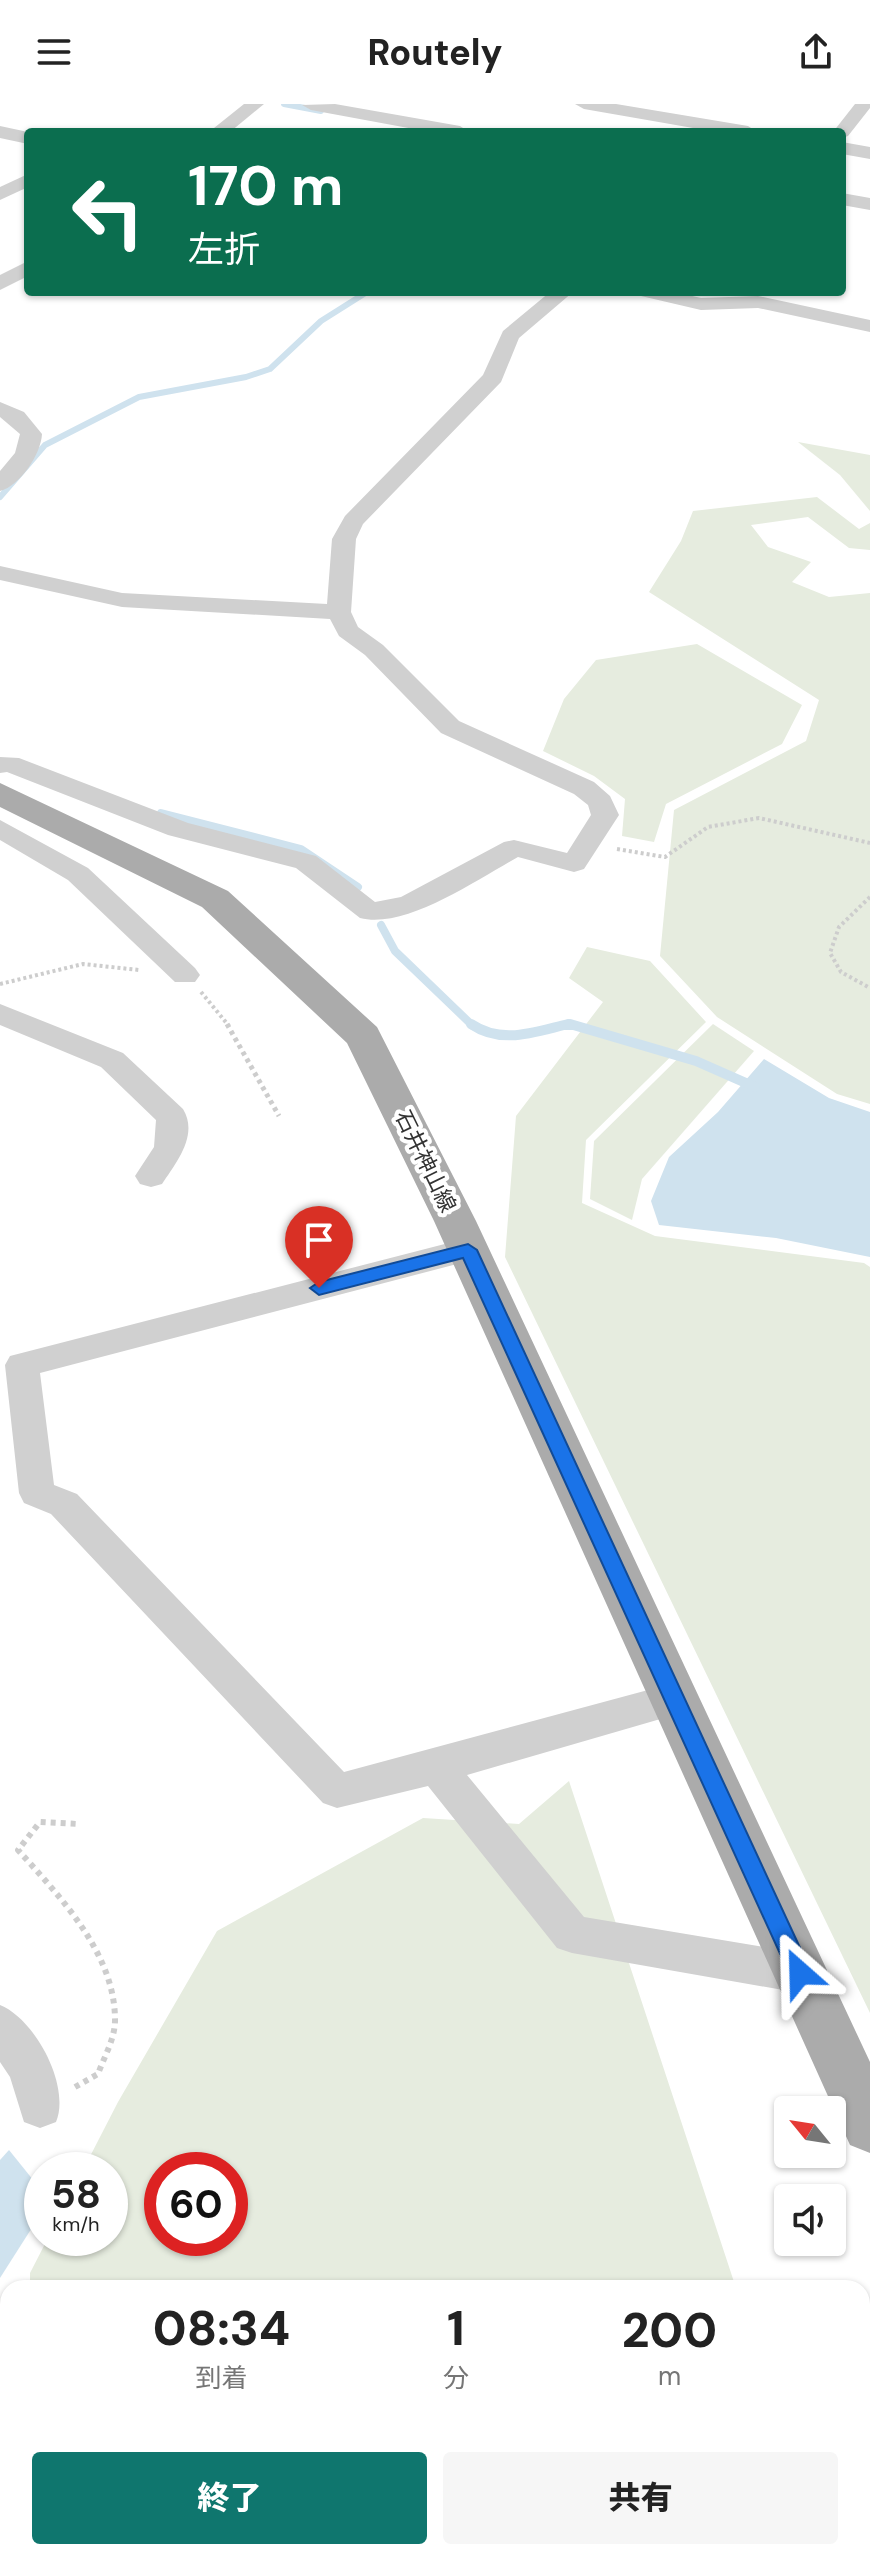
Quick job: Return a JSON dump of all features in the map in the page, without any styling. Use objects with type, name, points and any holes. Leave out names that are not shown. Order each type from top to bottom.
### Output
[{"type":"main road","name":"石井神山線","points":[[0,793],[215,899],[363,1036],[468,1250],[870,2125]]},
{"type":"street","points":[[223,128],[255,104]]},
{"type":"street","points":[[584,104],[725,128]]},
{"type":"street","points":[[845,128],[864,104]]},
{"type":"street","points":[[311,105],[422,128]]},
{"type":"street","points":[[434,128],[449,112]]},
{"type":"street","points":[[0,132],[24,137]]},
{"type":"street","points":[[846,149],[870,153]]},
{"type":"street","points":[[0,194],[24,182]]},
{"type":"street","points":[[846,200],[870,204]]},
{"type":"street","points":[[846,208],[870,212]]},
{"type":"street","points":[[0,765],[10,764],[178,829],[306,862],[370,912],[409,904],[514,848],[574,863],[605,815],[600,802],[584,788],[450,727],[374,650],[348,631],[339,612],[344,539],[353,521],[493,377],[510,335],[558,296]]},
{"type":"street","points":[[666,296],[701,304],[758,302],[870,326]]},
{"type":"street","points":[[0,409],[13,414],[31,432],[33,443],[27,455],[0,484]]},
{"type":"street","points":[[0,573],[122,600],[339,612]]},
{"type":"street","points":[[0,828],[78,874],[185,975]]},
{"type":"street","points":[[0,1014],[112,1060],[172,1117],[170,1148],[151,1176]]},
{"type":"street","points":[[468,1250],[22,1365],[37,1493],[64,1504],[337,1791],[436,1767],[674,1699]]},
{"type":"street","points":[[436,1767],[572,1934],[800,1973]]},
{"type":"street","points":[[0,2025],[30,2069],[40,2107]]},
{"type":"path","points":[[589,844],[665,857],[708,827],[759,818],[870,843]]},
{"type":"path","points":[[870,897],[839,927],[830,953],[841,972],[870,988]]},
{"type":"path","points":[[0,984],[83,964],[185,975],[222,1014],[252,1059],[279,1116]]},
{"type":"path","points":[[40,2107],[98,2074],[115,2022],[104,1961],[59,1896],[18,1850],[40,1822],[78,1824]]},
{"type":"shaded area","points":[[798,442],[870,455],[870,511],[840,475]]},
{"type":"shaded area","points":[[817,497],[859,529],[870,523],[870,550],[849,548],[808,517],[751,525],[768,547],[811,562],[792,582],[829,597],[870,593],[870,1104],[837,1094],[717,1017],[660,956],[674,810],[806,741],[819,700],[649,592],[681,541],[693,511]]},
{"type":"shaded area","points":[[697,644],[802,705],[782,744],[666,804],[654,842],[622,836],[625,799],[594,776],[543,751],[564,699],[596,660]]},
{"type":"shaded area","points":[[587,947],[650,961],[706,1022],[586,1140],[582,1203],[655,1236],[864,1263],[870,1267],[870,2013],[505,1257],[516,1116],[603,1002],[569,978]]},
{"type":"shaded area","points":[[713,1024],[754,1051],[642,1179],[632,1220],[590,1199],[594,1141]]},
{"type":"shaded area","points":[[569,1781],[733,2280],[30,2280],[39,2256],[128,2256],[128,2152],[92,2152],[217,1931],[423,1818],[519,1824]]},
{"type":"water","points":[[764,1059],[829,1098],[870,1112],[870,1257],[776,1238],[659,1225],[651,1201],[669,1157],[718,1112]]},
{"type":"water","points":[[9,2150],[24,2169],[24,2240],[0,2278],[0,2160]]},
{"type":"waterway","points":[[284,104],[321,111]]},
{"type":"waterway","points":[[0,497],[45,445],[139,397],[246,377],[270,369],[321,321],[361,296]]},
{"type":"waterway","points":[[161,813],[301,849],[358,887]]},
{"type":"waterway","points":[[381,925],[395,951],[473,1026]]},
{"type":"waterway","points":[[471,1024],[494,1034],[506,1035],[560,1026]]},
{"type":"waterway","points":[[560,1026],[568,1024]]},
{"type":"waterway","points":[[570,1024],[696,1061],[755,1087]]},
{"type":"waterway","points":[[560,1026],[576,1026]]},
{"type":"route","points":[[319,1288],[468,1250],[800,1973]]}]
